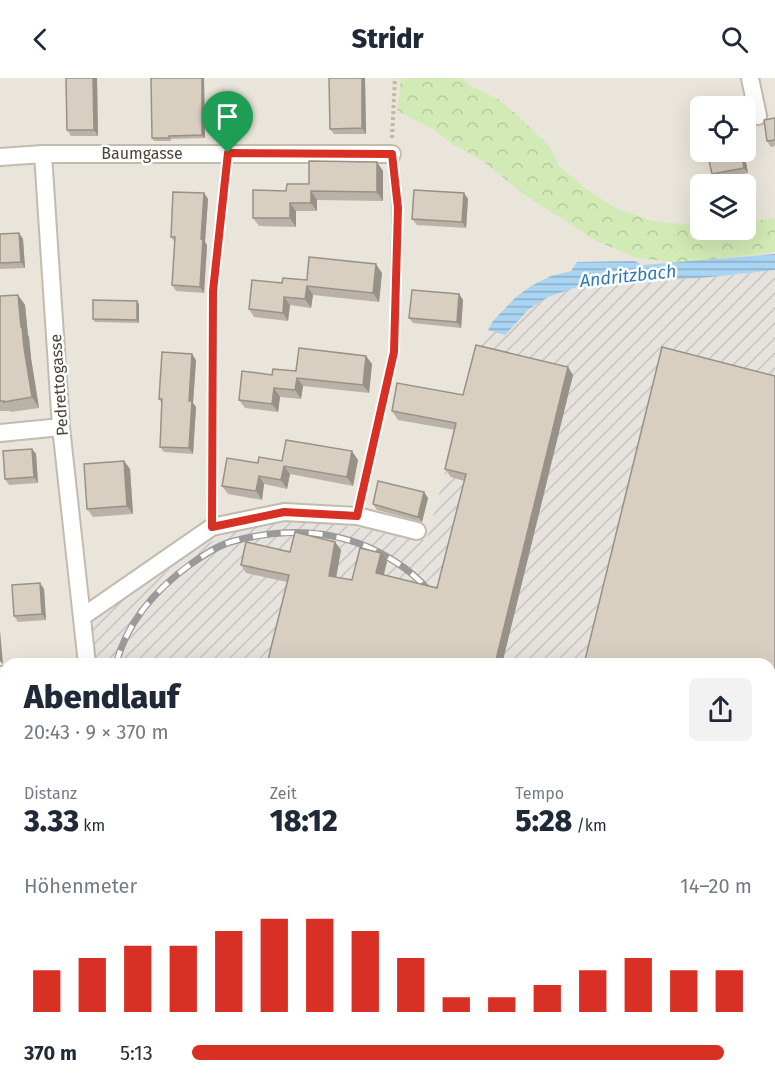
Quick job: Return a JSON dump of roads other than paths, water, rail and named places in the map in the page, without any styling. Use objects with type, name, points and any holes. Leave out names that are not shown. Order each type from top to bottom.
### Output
[{"type":"street","points":[[750,78],[758,116]]},
{"type":"street","name":"Baumgasse","points":[[0,157],[43,154],[392,154]]},
{"type":"street","name":"Pedrettogasse","points":[[43,154],[61,427],[86,658]]},
{"type":"street","points":[[0,433],[61,427]]},
{"type":"street","points":[[82,617],[212,527],[284,512],[357,516],[417,531]]},
{"type":"lane","points":[[212,527],[213,291],[228,153]]},
{"type":"lane","points":[[357,516],[394,352],[398,208],[392,154]]},
{"type":"water","name":"Andritzbach","points":[[775,254],[775,270],[580,286],[548,297],[529,309],[505,335],[488,330],[493,321],[516,297],[551,276],[571,271],[577,262],[635,261],[643,265]]},
{"type":"railway","points":[[118,658],[135,620],[166,584],[211,551],[228,543],[251,537],[302,533],[352,541],[395,562],[412,574],[433,596]]}]
